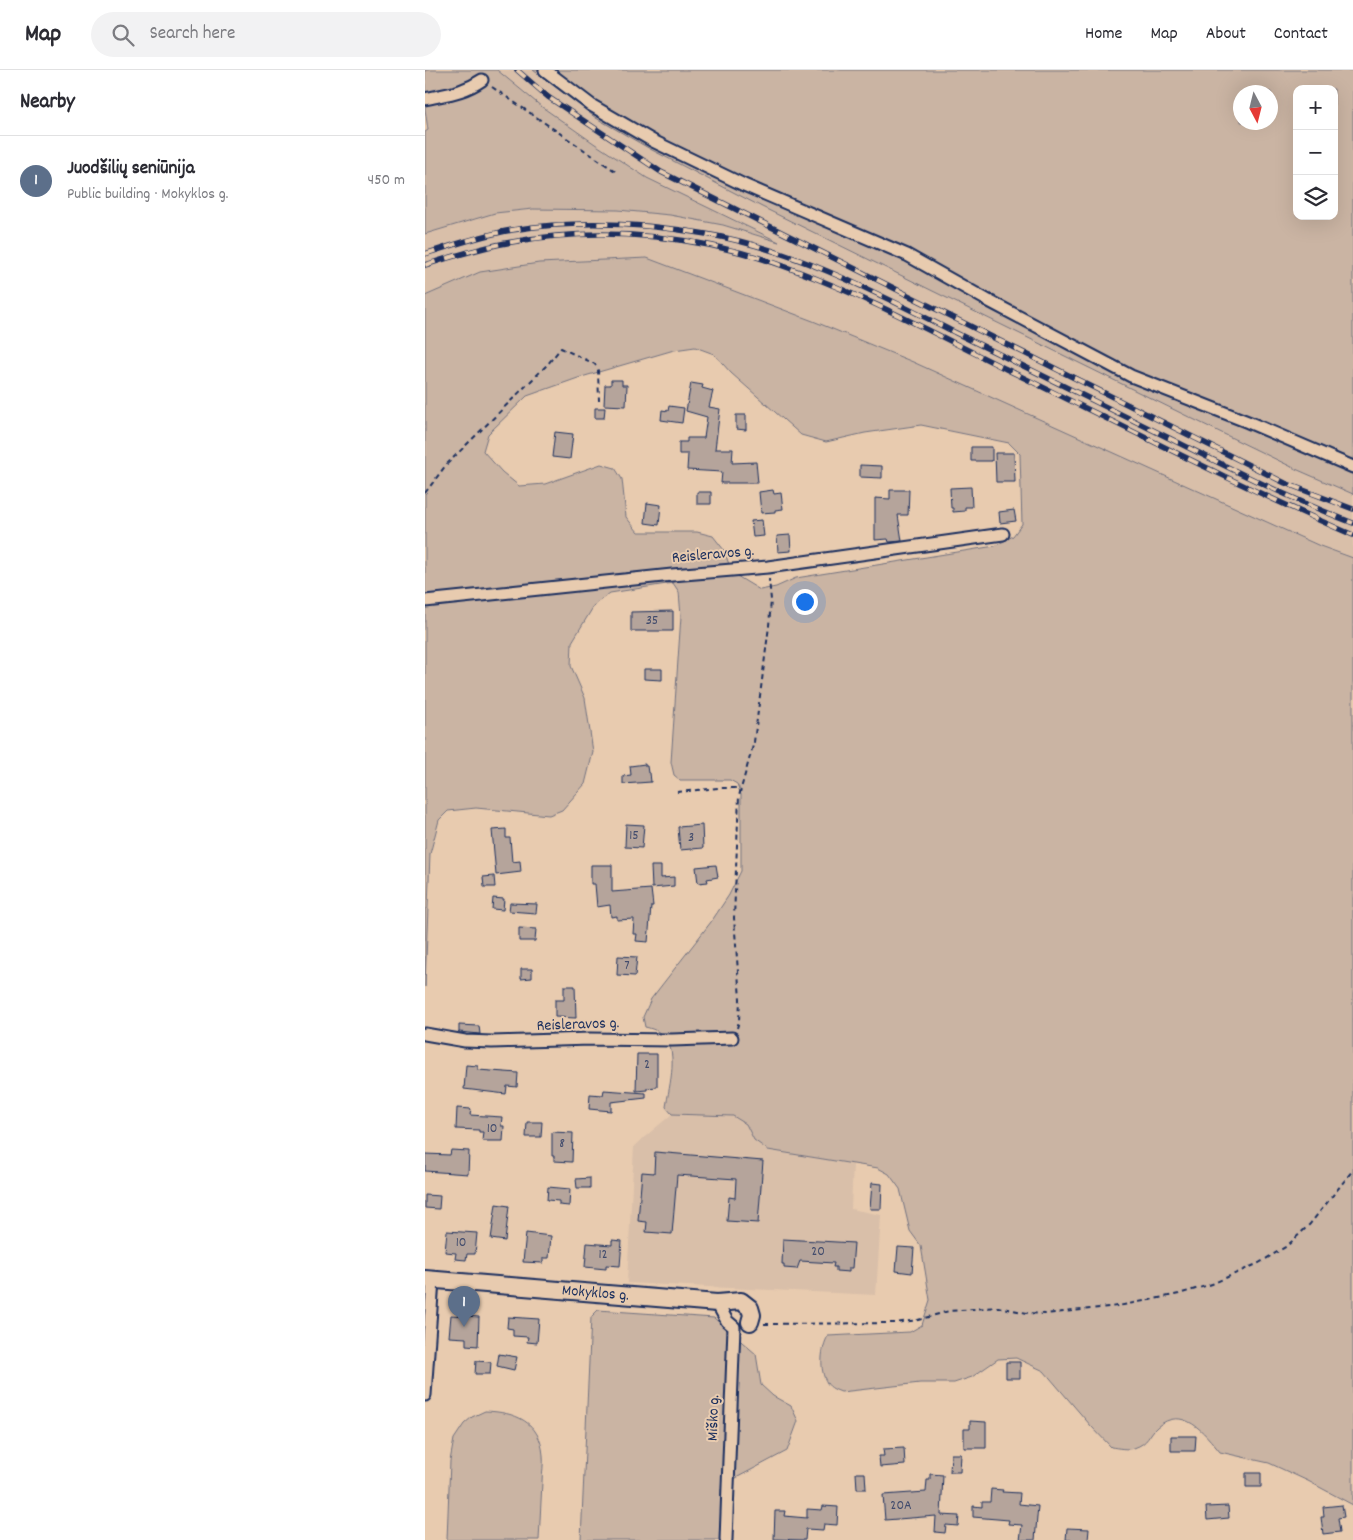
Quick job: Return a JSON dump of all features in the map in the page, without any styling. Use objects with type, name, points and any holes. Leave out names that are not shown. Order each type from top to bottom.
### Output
[{"type":"main road","name":"Mokyklos g.","points":[[429,1280],[717,1303],[741,1301],[747,1304],[752,1315],[742,1324]]},
{"type":"street","points":[[545,70],[591,105],[653,141],[744,185],[907,255],[987,300],[1131,376],[1248,422],[1353,467]]},
{"type":"street","points":[[425,99],[458,93],[482,80]]},
{"type":"street","name":"Reisleravos g.","points":[[425,601],[672,574],[768,567],[1003,534]]},
{"type":"street","name":"Reisleravos g.","points":[[425,1034],[465,1041],[493,1042],[732,1038]]},
{"type":"street","points":[[425,1395],[429,1280]]},
{"type":"street","points":[[717,1303],[727,1321],[742,1324]]},
{"type":"street","name":"Miško g.","points":[[726,1540],[742,1324]]},
{"type":"path","points":[[482,80],[618,173]]},
{"type":"path","points":[[425,493],[446,465],[547,366],[561,348],[595,364],[599,370],[599,401]]},
{"type":"path","points":[[732,1038],[739,1021],[740,1000],[734,918],[740,788],[754,742],[769,626],[771,600],[768,567]]},
{"type":"path","points":[[677,792],[740,788]]},
{"type":"path","points":[[742,1324],[895,1324],[949,1311],[998,1307],[1045,1314],[1117,1306],[1179,1294],[1212,1284],[1259,1264],[1287,1246],[1310,1224],[1353,1170]]},
{"type":"shaded area","points":[[425,70],[497,70],[542,107],[647,178],[779,242],[723,225],[670,215],[618,210],[533,209],[495,213],[425,234],[425,132],[428,130],[425,109]]},
{"type":"shaded area","points":[[497,70],[533,70],[596,118],[652,150],[762,207],[1298,470],[1353,494],[1353,558],[1320,546],[913,362],[813,321],[647,258],[539,263],[480,272],[425,296],[425,234],[495,213],[533,209],[618,210],[670,215],[723,225],[775,240],[647,178],[542,107]]},
{"type":"shaded area","points":[[533,70],[1353,70],[1353,494],[1298,470],[1193,419],[762,207],[652,150],[596,118]]},
{"type":"shaded area","points":[[647,258],[813,321],[913,362],[1320,546],[1353,558],[1353,1505],[1269,1463],[1220,1452],[1200,1430],[1184,1420],[1167,1421],[1157,1427],[1143,1444],[1134,1448],[1111,1447],[1044,1371],[1016,1358],[998,1359],[972,1377],[954,1383],[920,1383],[841,1392],[828,1385],[824,1378],[822,1359],[828,1336],[910,1332],[922,1325],[930,1300],[921,1246],[910,1231],[900,1189],[889,1174],[878,1168],[768,1150],[754,1140],[746,1124],[733,1116],[672,1114],[666,1107],[672,1067],[670,1048],[666,1039],[660,1033],[645,1027],[643,1017],[651,999],[711,922],[729,895],[741,871],[741,795],[737,784],[730,780],[680,780],[674,775],[671,762],[681,616],[679,592],[673,583],[610,593],[595,604],[572,642],[571,666],[585,698],[593,752],[585,784],[562,810],[549,815],[476,808],[448,811],[439,820],[430,854],[425,987],[425,296],[480,272],[539,263]],"holes":[[[695,347],[714,354],[731,373],[801,435],[826,442],[865,433],[921,425],[1009,443],[1020,454],[1022,524],[1013,536],[995,546],[796,578],[776,587],[760,590],[732,573],[724,550],[713,536],[697,532],[638,532],[626,517],[622,479],[615,468],[601,464],[545,484],[519,486],[502,472],[483,451],[488,434],[527,396],[578,378],[674,350]]]},
{"type":"shaded area","points":[[672,1114],[733,1116],[746,1124],[754,1140],[768,1150],[853,1164],[851,1209],[881,1215],[876,1295],[627,1283],[634,1146]]},
{"type":"shaded area","points":[[598,1310],[714,1318],[756,1354],[761,1385],[773,1396],[791,1406],[798,1421],[787,1451],[736,1478],[721,1489],[720,1540],[581,1540],[591,1317]]},
{"type":"shaded area","points":[[485,1411],[516,1416],[531,1426],[541,1443],[543,1462],[539,1540],[447,1540],[450,1461],[454,1439],[464,1424],[472,1417]]},
{"type":"building","points":[[611,380],[622,380],[622,385],[627,385],[626,406],[604,405],[605,385],[611,385]]},
{"type":"building","points":[[691,383],[703,385],[702,388],[713,391],[709,407],[720,409],[715,449],[733,449],[732,463],[756,462],[758,483],[721,483],[722,472],[687,470],[688,454],[679,454],[679,442],[687,442],[687,438],[704,438],[707,417],[686,411]]},
{"type":"building","points":[[669,406],[684,408],[682,423],[661,420],[662,410],[668,411]]},
{"type":"building","points":[[595,408],[605,408],[604,418],[595,418]]},
{"type":"building","points":[[736,415],[746,415],[746,430],[736,429]]},
{"type":"building","points":[[555,432],[573,434],[570,459],[552,457]]},
{"type":"building","points":[[971,447],[992,447],[992,461],[971,461]]},
{"type":"building","points":[[995,453],[1014,453],[1015,482],[996,482]]},
{"type":"building","points":[[860,465],[882,466],[882,478],[860,477]]},
{"type":"building","points":[[971,487],[972,507],[965,507],[965,511],[953,512],[950,488]]},
{"type":"building","points":[[773,490],[774,494],[781,493],[783,509],[775,510],[775,512],[761,513],[759,492]]},
{"type":"building","points":[[890,490],[909,490],[908,515],[898,515],[902,541],[875,540],[875,498],[890,499]]},
{"type":"building","points":[[697,492],[711,492],[711,504],[697,504]]},
{"type":"building","points":[[647,503],[661,505],[659,525],[645,523]]},
{"type":"building","points":[[1014,510],[1016,521],[1000,523],[999,512]]},
{"type":"building","points":[[762,520],[764,536],[753,537],[751,521]]},
{"type":"building","points":[[790,535],[791,551],[778,552],[777,536]]},
{"type":"building","points":[[673,611],[673,631],[631,631],[631,612]]},
{"type":"building","points":[[644,669],[662,669],[662,680],[644,679]]},
{"type":"building","points":[[645,764],[648,773],[650,773],[651,782],[623,784],[623,776],[631,775],[630,766]]},
{"type":"building","points":[[626,824],[644,825],[642,848],[625,847]]},
{"type":"building","points":[[702,825],[703,848],[680,850],[678,827]]},
{"type":"building","points":[[506,829],[506,838],[510,838],[512,862],[520,861],[521,872],[496,875],[492,830]]},
{"type":"building","points":[[591,865],[612,865],[612,892],[651,889],[653,906],[651,906],[648,942],[636,941],[637,934],[633,934],[634,919],[617,920],[617,916],[611,917],[610,905],[597,907],[595,884],[591,884]]},
{"type":"building","points":[[716,865],[718,877],[707,879],[708,882],[698,883],[696,867]]},
{"type":"building","points":[[651,866],[661,866],[661,878],[674,877],[674,886],[652,888]]},
{"type":"building","points":[[494,876],[495,887],[484,887],[483,877]]},
{"type":"building","points":[[493,898],[504,899],[503,910],[492,909]]},
{"type":"building","points":[[510,903],[537,904],[536,913],[509,911]]},
{"type":"building","points":[[519,928],[536,929],[535,941],[519,941]]},
{"type":"building","points":[[618,956],[637,957],[635,976],[617,975]]},
{"type":"building","points":[[521,969],[532,969],[532,978],[521,979]]},
{"type":"building","points":[[564,986],[575,986],[576,1018],[555,1017],[555,1000],[564,1000]]},
{"type":"building","points":[[459,1025],[479,1026],[480,1034],[459,1032]]},
{"type":"building","points":[[637,1054],[657,1054],[657,1087],[636,1091]]},
{"type":"building","points":[[466,1065],[478,1066],[478,1070],[518,1073],[517,1087],[507,1086],[506,1094],[464,1089]]},
{"type":"building","points":[[604,1090],[646,1093],[646,1098],[611,1102],[611,1111],[589,1109],[590,1094],[603,1095]]},
{"type":"building","points":[[457,1108],[471,1109],[470,1115],[502,1117],[501,1126],[504,1126],[503,1141],[482,1141],[483,1132],[479,1132],[479,1130],[456,1129]]},
{"type":"building","points":[[527,1122],[542,1122],[541,1137],[526,1137]]},
{"type":"building","points":[[552,1132],[573,1133],[572,1162],[554,1161],[554,1156],[552,1156]]},
{"type":"building","points":[[451,1150],[469,1151],[468,1174],[425,1171],[425,1154],[450,1155]]},
{"type":"building","points":[[655,1152],[763,1161],[758,1223],[727,1221],[729,1197],[735,1198],[736,1179],[677,1175],[672,1234],[646,1232],[647,1222],[638,1221],[642,1172],[654,1173]]},
{"type":"building","points":[[590,1178],[590,1188],[577,1188],[576,1179]]},
{"type":"building","points":[[872,1183],[882,1184],[881,1209],[870,1209]]},
{"type":"building","points":[[548,1187],[570,1189],[569,1206],[559,1205],[559,1201],[547,1200]]},
{"type":"building","points":[[425,1195],[440,1196],[439,1209],[425,1208]]},
{"type":"building","points":[[496,1204],[509,1206],[505,1241],[491,1239]]},
{"type":"building","points":[[447,1231],[477,1233],[475,1254],[467,1254],[466,1260],[455,1259],[456,1253],[445,1252]]},
{"type":"building","points":[[526,1233],[551,1236],[549,1258],[543,1258],[543,1263],[523,1262]]},
{"type":"building","points":[[783,1239],[854,1243],[852,1268],[849,1268],[849,1272],[836,1271],[836,1267],[833,1267],[834,1263],[800,1261],[797,1269],[784,1268],[784,1264],[782,1264]]},
{"type":"building","points":[[612,1240],[622,1241],[620,1266],[606,1265],[606,1269],[585,1267],[587,1243],[612,1245]]},
{"type":"building","points":[[898,1247],[914,1248],[912,1273],[896,1271]]},
{"type":"building","points":[[451,1315],[479,1317],[478,1346],[466,1345],[466,1338],[449,1337]]},
{"type":"building","points":[[508,1317],[539,1319],[537,1343],[527,1342],[528,1337],[513,1336],[513,1329],[507,1328]]},
{"type":"building","points":[[499,1354],[517,1357],[514,1370],[497,1366]]},
{"type":"building","points":[[476,1361],[491,1362],[490,1374],[475,1374]]},
{"type":"building","points":[[1006,1362],[1020,1362],[1020,1378],[1006,1378]]},
{"type":"building","points":[[970,1421],[986,1422],[986,1448],[964,1448],[964,1429],[970,1429]]},
{"type":"building","points":[[1171,1436],[1196,1436],[1195,1451],[1171,1451]]},
{"type":"building","points":[[904,1448],[905,1465],[880,1467],[879,1456],[884,1456],[883,1449]]},
{"type":"building","points":[[951,1454],[961,1454],[960,1472],[950,1472]]},
{"type":"building","points":[[856,1473],[865,1473],[866,1489],[857,1489]]},
{"type":"building","points":[[1246,1473],[1261,1473],[1261,1487],[1246,1487]]},
{"type":"building","points":[[930,1474],[943,1475],[941,1515],[959,1516],[958,1526],[946,1525],[945,1533],[935,1532],[936,1516],[885,1520],[883,1495],[926,1492],[927,1480],[930,1480]]},
{"type":"building","points":[[991,1489],[1020,1493],[1019,1504],[1038,1506],[1035,1540],[1020,1540],[1022,1525],[1008,1524],[1009,1520],[973,1517],[973,1506],[982,1507],[982,1502],[990,1502]]},
{"type":"building","points":[[1342,1505],[1344,1517],[1338,1518],[1340,1532],[1323,1534],[1321,1517],[1324,1517],[1323,1507]]},
{"type":"building","points":[[823,1506],[838,1507],[837,1525],[824,1524],[823,1530],[806,1529],[805,1540],[774,1539],[775,1511],[785,1511],[784,1516],[807,1518],[807,1509],[822,1510]]},
{"type":"building","points":[[1228,1506],[1229,1518],[1207,1520],[1206,1507]]},
{"type":"building","points":[[1067,1528],[1089,1529],[1088,1540],[1066,1540]]},
{"type":"railway","points":[[517,70],[548,97],[661,172],[1285,483],[1353,509]]},
{"type":"railway","points":[[425,254],[501,232],[536,227],[584,224],[634,225],[682,230],[739,241],[771,250],[803,261],[865,288],[1239,472],[1353,523]]},
{"type":"railway","points":[[425,265],[501,244],[584,234],[620,234],[692,242],[728,249],[763,259],[797,271],[877,305],[1135,433],[1353,535]]},
{"type":"place","name":"Juodšilių seniūnija","points":[[464,1327]]}]
